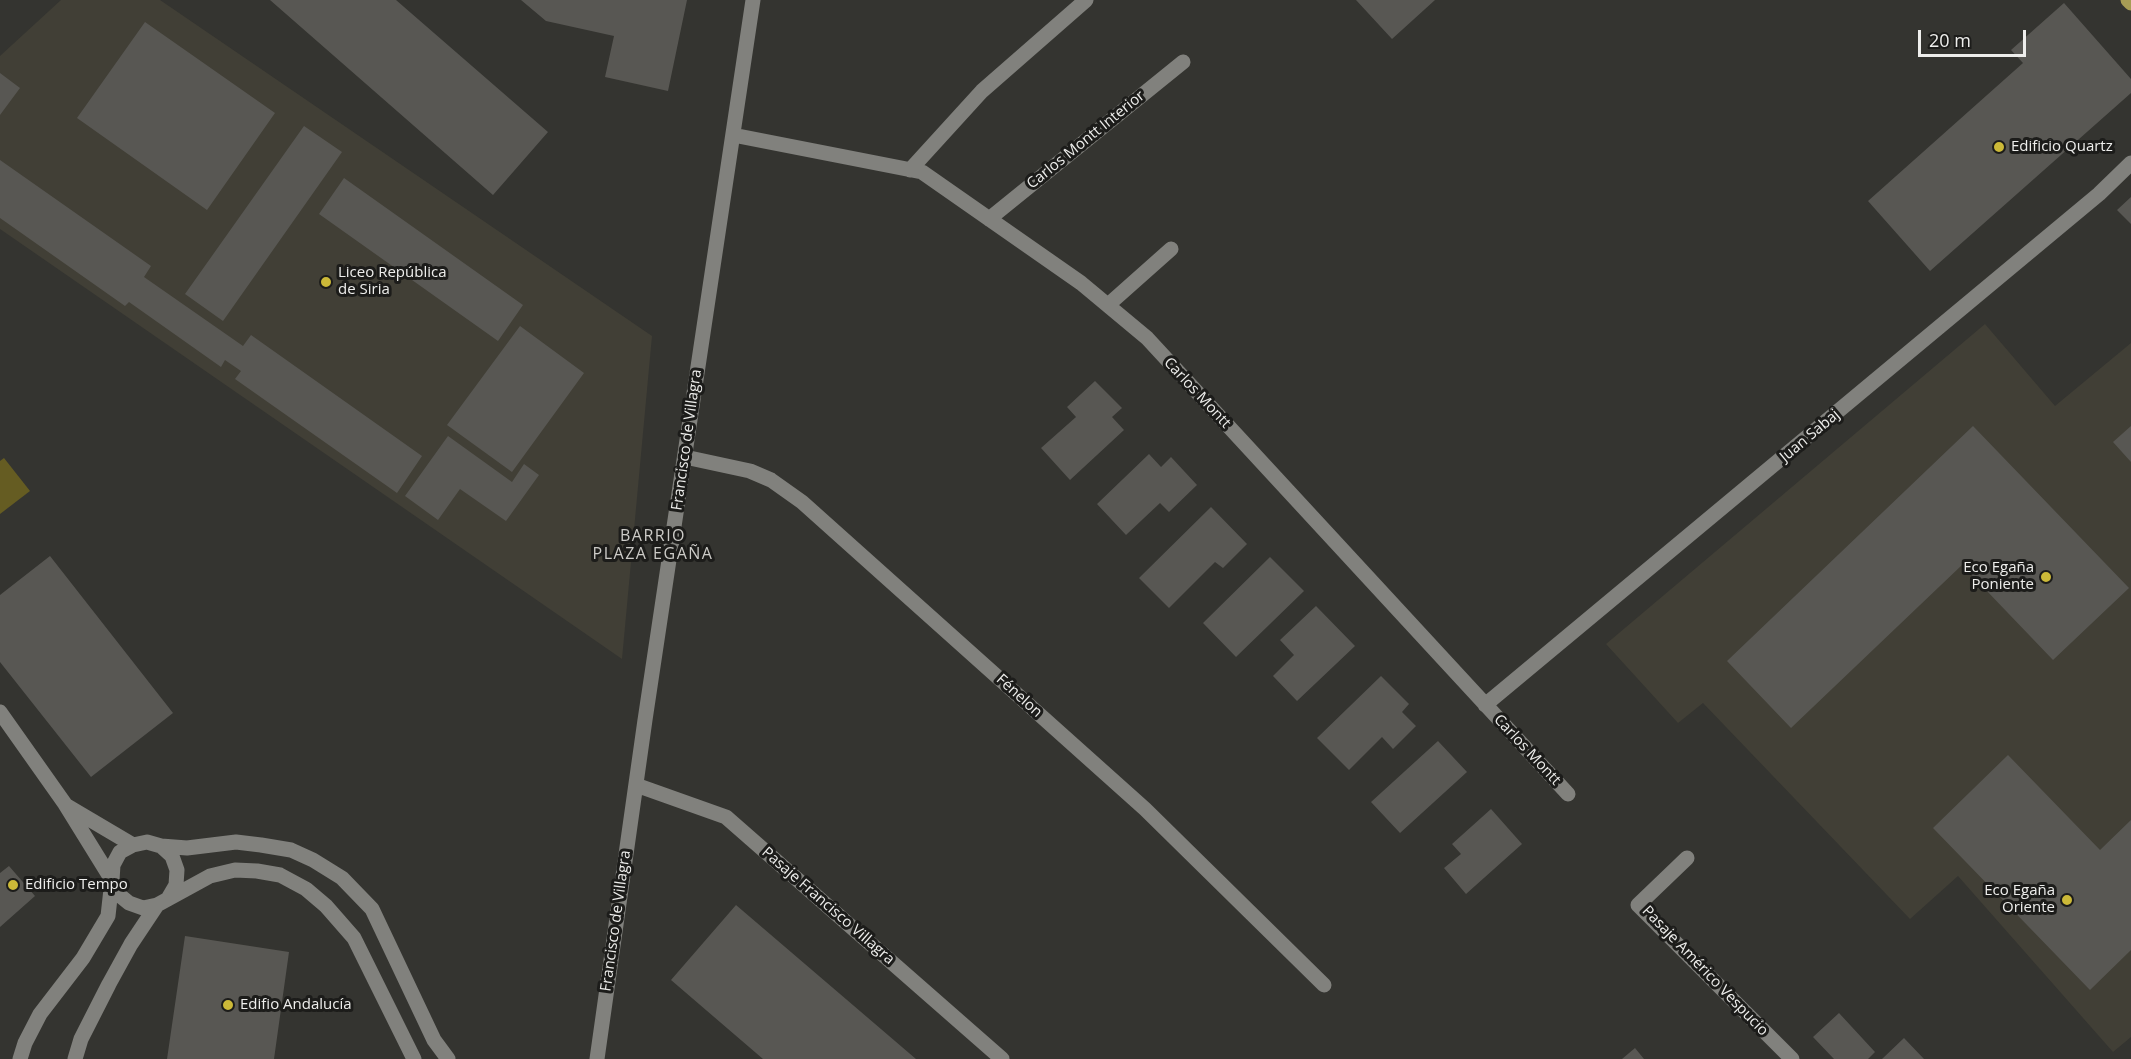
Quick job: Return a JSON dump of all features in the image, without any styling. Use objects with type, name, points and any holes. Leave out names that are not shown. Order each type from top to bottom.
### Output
[{"type":"street","name":"Francisco de Villagra","points":[[597,1059],[753,0]]},
{"type":"street","points":[[910,170],[982,91],[1086,0]]},
{"type":"street","name":"Carlos Montt Interior","points":[[989,219],[1183,62]]},
{"type":"street","name":"Carlos Montt","points":[[733,135],[922,172],[1081,283],[1147,338],[1568,794]]},
{"type":"street","name":"Juan Sabaj","points":[[1485,705],[2099,194],[2131,163]]},
{"type":"street","points":[[1108,305],[1171,249]]},
{"type":"street","name":"Fénelon","points":[[685,457],[750,471],[771,480],[802,502],[1145,809],[1324,985]]},
{"type":"street","points":[[0,712],[65,804],[112,880],[118,894],[129,903],[143,908],[163,901],[210,876],[235,870],[280,875],[306,888],[326,906],[354,938],[414,1059]]},
{"type":"street","name":"Pasaje Francisco Villagra","points":[[636,785],[726,817],[1002,1059]]},
{"type":"street","points":[[65,804],[133,844]]},
{"type":"street","points":[[20,1059],[25,1043],[40,1014],[83,958],[108,916],[113,865],[120,852],[133,844],[147,842],[161,846],[187,848],[236,842],[271,846],[291,850],[313,860],[342,878],[372,909],[434,1040],[448,1059]]},
{"type":"street","points":[[75,1059],[81,1039],[131,944],[176,885],[177,870],[172,856],[161,846]]},
{"type":"street","name":"Pasaje Américo Vespucio","points":[[1687,858],[1638,905],[1792,1059]]},
{"type":"shaded area","name":"Liceo República de Siria","points":[[61,0],[160,0],[652,336],[622,659],[0,229],[0,56]]},
{"type":"shaded area","points":[[1985,324],[2055,406],[2131,343],[2131,1037],[2113,1052],[1958,876],[1910,919],[1703,703],[1678,723],[1606,644]]},
{"type":"shaded area","points":[[4,458],[30,491],[0,514],[0,461]]},
{"type":"building","points":[[270,0],[396,0],[548,132],[493,195]]},
{"type":"building","points":[[521,0],[687,0],[668,91],[605,77],[614,36],[546,21]]},
{"type":"building","points":[[1356,0],[1435,0],[1392,39]]},
{"type":"building","name":"Edificio Quartz","points":[[2064,3],[2131,79],[2131,93],[1930,271],[1868,201],[2023,63],[2011,50]]},
{"type":"building","points":[[145,22],[275,113],[207,210],[77,118]]},
{"type":"building","points":[[0,73],[20,88],[0,115]]},
{"type":"building","points":[[304,126],[342,152],[223,321],[185,294]]},
{"type":"building","points":[[0,160],[151,266],[144,277],[243,346],[251,335],[422,456],[397,493],[235,379],[241,371],[225,360],[221,367],[129,302],[125,306],[0,218]]},
{"type":"building","points":[[344,178],[523,305],[498,341],[319,214]]},
{"type":"building","points":[[2131,197],[2131,224],[2117,210]]},
{"type":"building","points":[[520,326],[584,373],[512,472],[447,425]]},
{"type":"building","points":[[1095,381],[1122,408],[1112,417],[1124,430],[1070,480],[1041,448],[1076,417],[1067,407]]},
{"type":"building","name":"Eco Egaña Poniente","points":[[1973,426],[2129,588],[2053,660],[1962,565],[1791,728],[1727,661]]},
{"type":"building","points":[[2131,426],[2131,462],[2113,442]]},
{"type":"building","points":[[448,436],[512,482],[524,464],[539,475],[506,521],[460,489],[438,520],[405,496]]},
{"type":"building","points":[[1149,454],[1161,467],[1171,457],[1197,485],[1169,512],[1160,503],[1126,535],[1097,504]]},
{"type":"building","points":[[1211,507],[1247,544],[1223,568],[1215,562],[1169,608],[1139,578]]},
{"type":"building","points":[[50,556],[173,713],[91,777],[0,662],[0,595]]},
{"type":"building","points":[[1270,557],[1304,591],[1236,657],[1203,623]]},
{"type":"building","points":[[1316,606],[1355,646],[1297,701],[1273,676],[1294,655],[1280,640]]},
{"type":"building","points":[[1381,676],[1409,704],[1402,712],[1416,726],[1393,749],[1382,737],[1349,770],[1317,738]]},
{"type":"building","points":[[1438,741],[1467,772],[1400,833],[1371,802]]},
{"type":"building","name":"Eco Egaña Oriente","points":[[2008,755],[2100,850],[2131,820],[2131,950],[2090,990],[1933,828]]},
{"type":"building","points":[[1491,809],[1522,844],[1466,894],[1444,868],[1461,854],[1452,844]]},
{"type":"building","name":"Edificio Tempo","points":[[9,866],[35,896],[0,927],[0,873]]},
{"type":"building","points":[[736,905],[916,1059],[763,1059],[671,980]]},
{"type":"building","name":"Edifio Andalucía","points":[[185,936],[289,952],[274,1059],[167,1059]]},
{"type":"building","points":[[1839,1013],[1875,1052],[1868,1059],[1834,1059],[1813,1037]]},
{"type":"building","points":[[1904,1038],[1924,1059],[1882,1059]]},
{"type":"building","points":[[1635,1048],[1644,1059],[1622,1059]]},
{"type":"place","name":"Edificio Quartz","points":[[1999,147]]},
{"type":"place","name":"Liceo República de Siria","points":[[326,282]]},
{"type":"place","name":"Eco Egaña Poniente","points":[[2046,577]]},
{"type":"place","name":"Edificio Tempo","points":[[13,885]]},
{"type":"place","name":"Eco Egaña Oriente","points":[[2067,900]]},
{"type":"place","name":"Edifio Andalucía","points":[[228,1005]]},
{"type":"district","name":"BARRIO PLAZA EGAÑA","points":[[653,545]]}]
